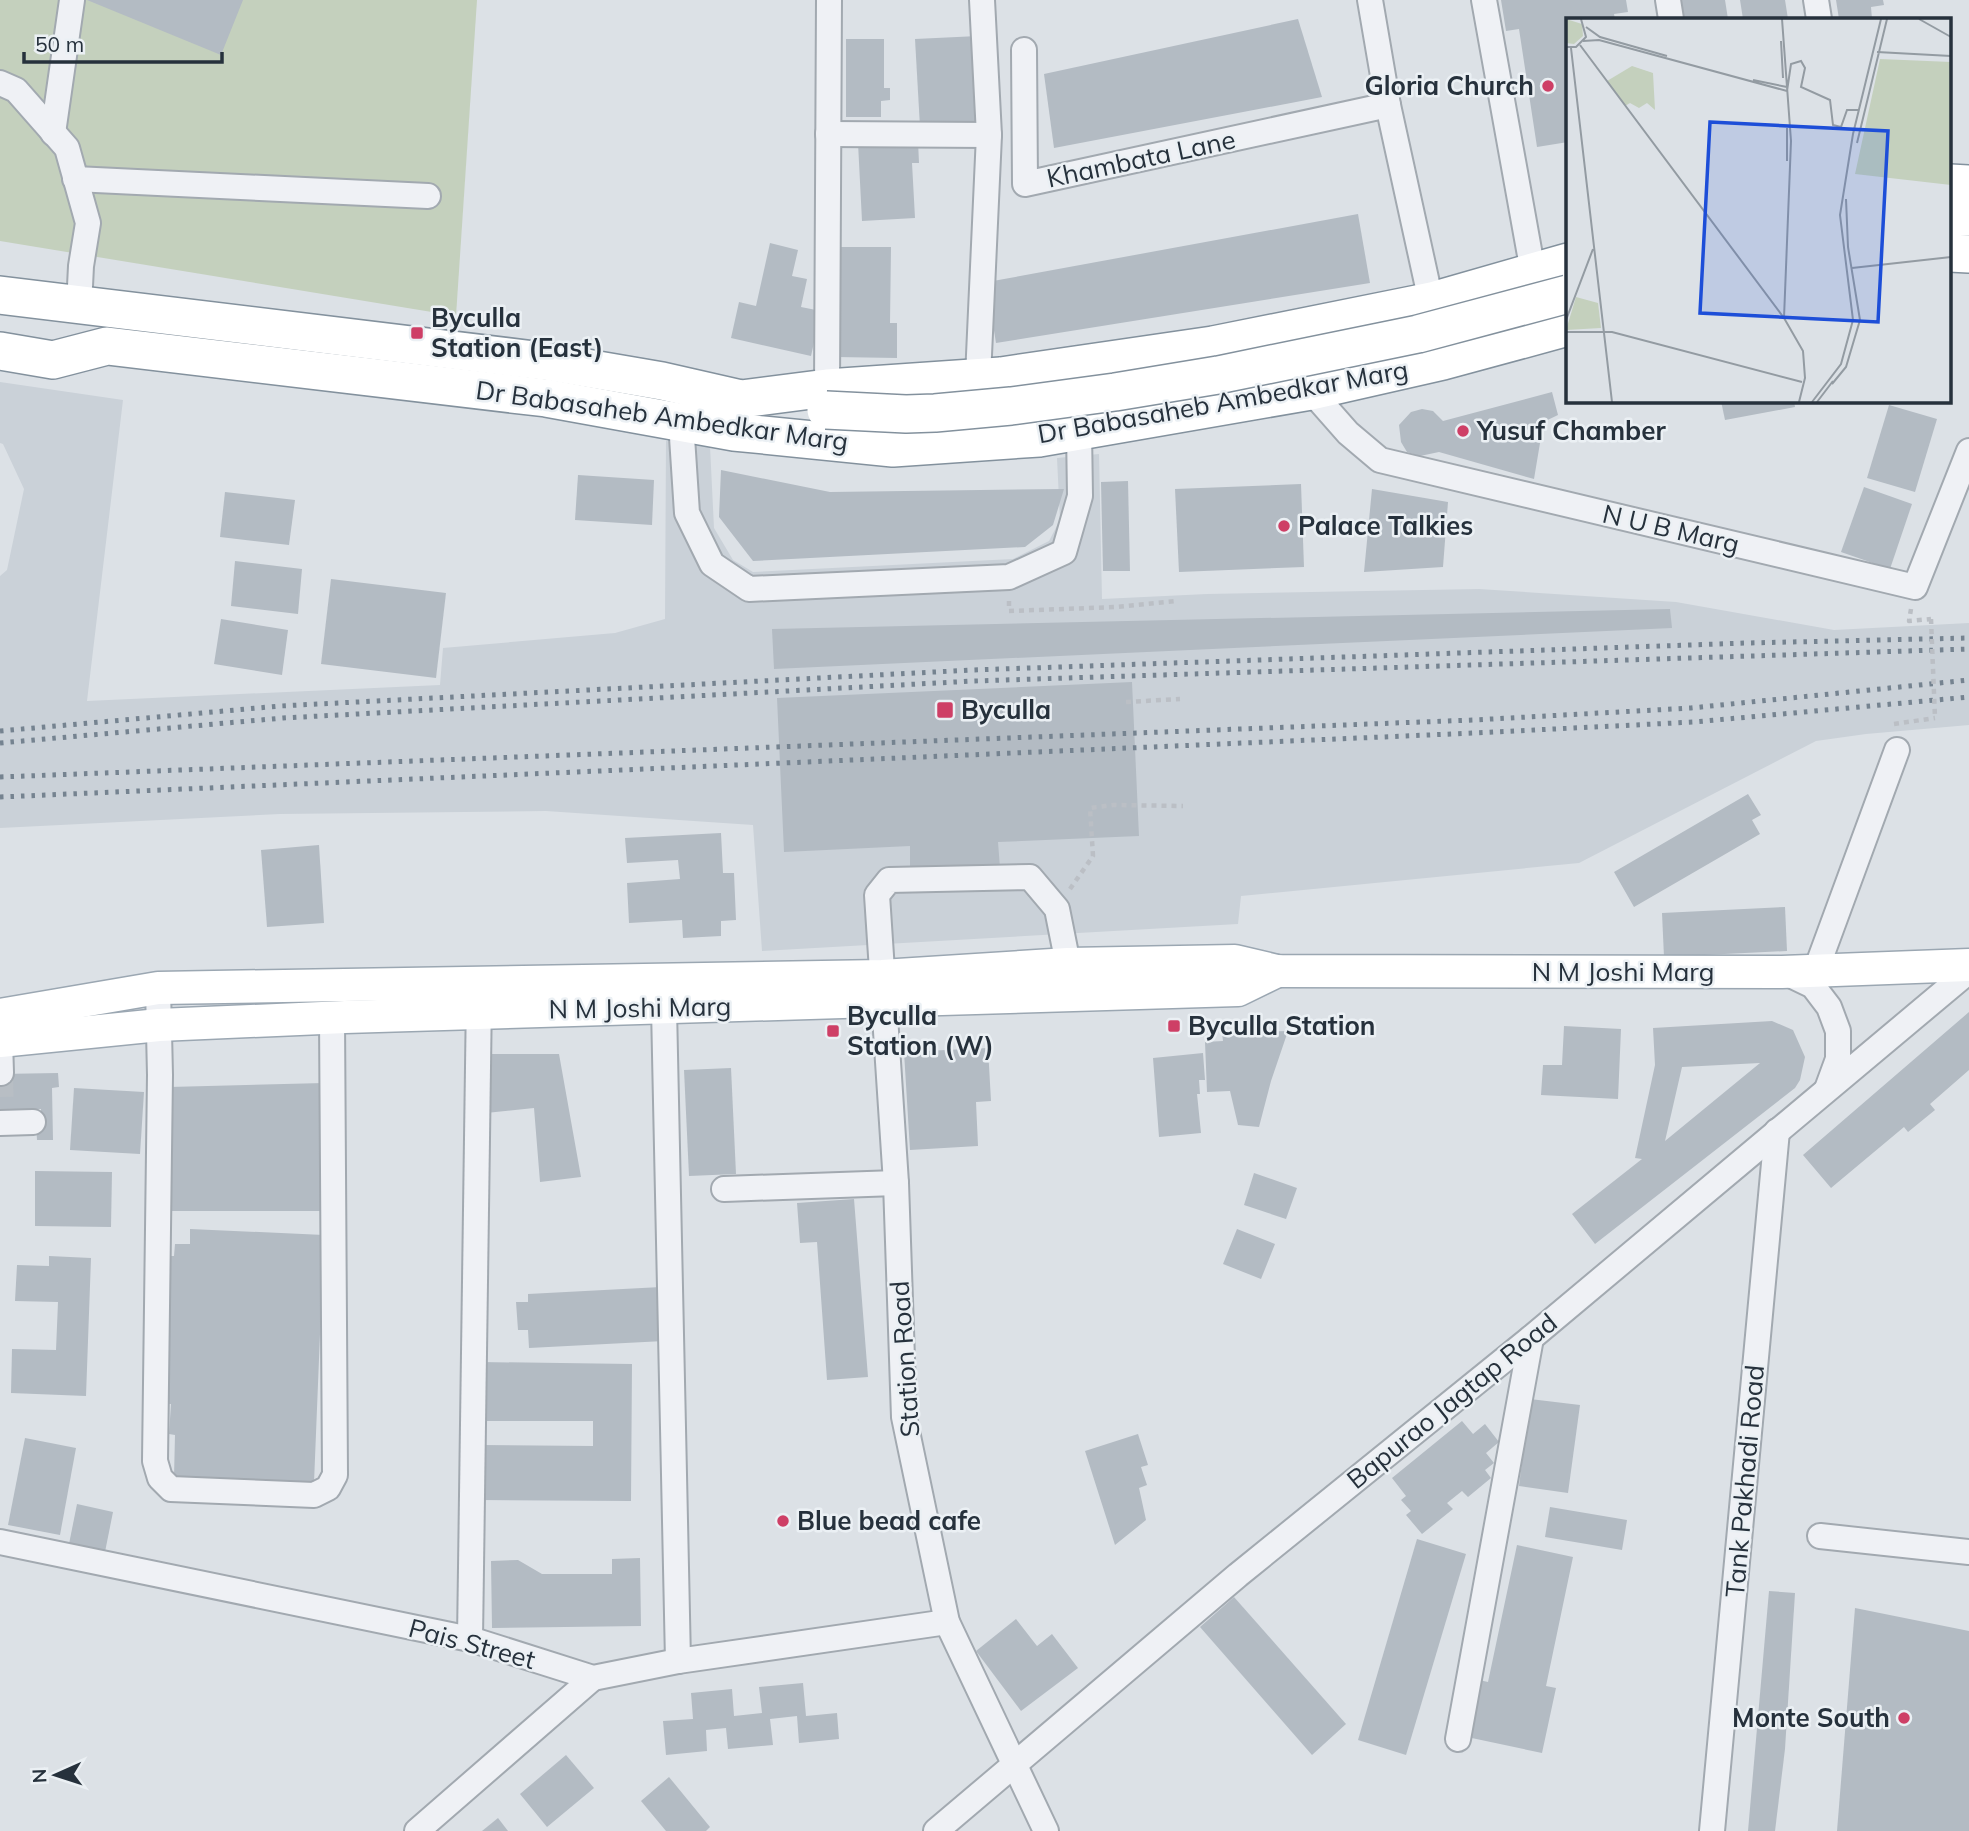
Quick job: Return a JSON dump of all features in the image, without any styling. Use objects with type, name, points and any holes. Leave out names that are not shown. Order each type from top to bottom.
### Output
[{"type":"highway","points":[[827,399],[1213,345],[1432,301],[1566,263]]},
{"type":"highway","points":[[6,314],[79,306],[551,362],[662,381],[741,399],[827,399],[935,413],[1011,406],[1218,375],[1418,334],[1566,295]]},
{"type":"highway","name":"Dr Babasaheb Ambedkar Marg","points":[[6,314],[107,346],[546,398],[734,432],[893,448],[1039,438],[1311,391],[1444,361],[1566,328]]},
{"type":"main road","name":"N M Joshi Marg","points":[[0,1015],[158,988],[275,988],[664,1008],[883,989],[1068,964],[1235,961],[1277,971],[1782,972],[1969,965]]},
{"type":"main road","name":"N M Joshi Marg","points":[[0,1041],[159,1025],[331,1018],[479,997],[883,989],[1067,996],[1238,990],[1277,971]]},
{"type":"main road","points":[[275,988],[276,1021]]},
{"type":"street","points":[[53,133],[72,0]]},
{"type":"street","points":[[827,399],[829,0]]},
{"type":"street","points":[[978,377],[989,135],[982,0]]},
{"type":"street","points":[[1370,0],[1388,105],[1444,361]]},
{"type":"street","points":[[1484,0],[1533,272]]},
{"type":"street","points":[[1668,0],[1671,18]]},
{"type":"street","points":[[1816,0],[1819,18]]},
{"type":"street","name":"Khambata Lane","points":[[1024,50],[1025,184],[1388,105]]},
{"type":"street","points":[[0,83],[16,90],[67,148],[88,223],[81,266],[79,306]]},
{"type":"street","points":[[828,134],[989,135]]},
{"type":"street","points":[[75,179],[428,196]]},
{"type":"street","name":"N U B Marg","points":[[1311,391],[1348,433],[1380,460],[1915,587],[1969,451]]},
{"type":"street","points":[[681,422],[687,513],[712,564],[749,589],[1009,577],[1064,552],[1080,496],[1079,431]]},
{"type":"street","points":[[1816,970],[1896,750]]},
{"type":"street","name":"Station Road","points":[[1046,1831],[947,1622],[904,1417],[896,1183],[877,895],[889,880],[1030,877],[1057,909]]},
{"type":"street","points":[[1057,909],[1068,964],[1067,996]]},
{"type":"street","name":"Bapurao Jagtap Road","points":[[936,1831],[1238,1575],[1531,1338],[1969,971]]},
{"type":"street","points":[[1782,972],[1813,986],[1829,1007],[1838,1031],[1838,1059],[1826,1090]]},
{"type":"street","points":[[158,988],[155,1461],[160,1478],[171,1489],[314,1495],[328,1488],[335,1475],[331,1018]]},
{"type":"street","points":[[470,1639],[479,997]]},
{"type":"street","points":[[664,1008],[678,1661]]},
{"type":"street","points":[[0,1041],[1,1073]]},
{"type":"street","points":[[1,1120],[33,1122]]},
{"type":"street","name":"Tank Pakhadi Road","points":[[1712,1831],[1777,1131]]},
{"type":"street","points":[[724,1189],[896,1183]]},
{"type":"street","points":[[1458,1739],[1531,1338]]},
{"type":"street","points":[[1820,1536],[1969,1552]]},
{"type":"street","name":"Pais Street","points":[[0,1542],[470,1639],[593,1678],[678,1661],[947,1622]]},
{"type":"street","points":[[417,1831],[593,1678]]},
{"type":"path","points":[[1009,577],[1009,611],[1117,607],[1177,601]]},
{"type":"path","points":[[1931,619],[1935,718]]},
{"type":"path","points":[[1126,702],[1180,699]]},
{"type":"path","points":[[1057,909],[1093,856],[1090,808],[1113,805],[1183,806]]},
{"type":"shaded area","points":[[0,382],[123,400],[87,701],[440,685],[443,648],[615,633],[665,619],[666,441],[710,446],[714,528],[733,560],[753,572],[1013,559],[1049,541],[1060,520],[1057,458],[1099,454],[1102,599],[1207,594],[1479,589],[1676,602],[1834,630],[1969,623],[1969,725],[1816,741],[1579,863],[1241,896],[1238,924],[762,951],[753,825],[546,811],[280,814],[0,828],[0,576],[7,570],[24,489],[3,444],[0,443]]},
{"type":"green space","points":[[0,0],[477,0],[456,316],[0,241]]},
{"type":"building","points":[[87,0],[243,0],[221,55]]},
{"type":"building","name":"Gloria Church","points":[[1501,0],[1626,0],[1628,12],[1614,14],[1615,18],[1566,18],[1566,142],[1537,147],[1519,29],[1506,31]]},
{"type":"building","points":[[1680,0],[1725,0],[1728,18],[1683,18]]},
{"type":"building","points":[[1740,0],[1785,0],[1788,18],[1743,18]]},
{"type":"building","points":[[1836,0],[1883,0],[1884,5],[1871,7],[1872,18],[1839,18]]},
{"type":"building","points":[[1298,19],[1322,97],[1054,148],[1044,74]]},
{"type":"building","points":[[978,36],[982,124],[920,127],[915,39]]},
{"type":"building","points":[[846,39],[884,39],[884,88],[890,88],[890,100],[881,101],[881,117],[846,117]]},
{"type":"building","points":[[918,141],[919,163],[912,163],[915,218],[862,221],[858,143]]},
{"type":"building","points":[[1358,214],[1370,283],[996,343],[992,318],[993,281]]},
{"type":"building","points":[[770,243],[798,250],[792,276],[807,279],[801,307],[821,311],[811,356],[731,338],[739,302],[756,306]]},
{"type":"building","points":[[830,247],[891,247],[890,323],[897,323],[897,358],[836,357]]},
{"type":"building","name":"Yusuf Chamber","points":[[1552,392],[1558,415],[1512,437],[1540,443],[1534,479],[1439,452],[1420,456],[1407,452],[1401,442],[1399,425],[1411,412],[1422,409],[1433,411],[1443,421]]},
{"type":"building","points":[[1721,402],[1794,402],[1795,407],[1725,420]]},
{"type":"building","points":[[1889,405],[1937,419],[1915,492],[1867,478]]},
{"type":"building","points":[[721,470],[830,492],[1064,489],[1053,525],[1025,547],[753,561],[719,517]]},
{"type":"building","points":[[578,475],[654,480],[652,525],[575,520]]},
{"type":"building","points":[[1128,481],[1130,571],[1103,571],[1101,482]]},
{"type":"building","points":[[1301,484],[1304,567],[1179,572],[1175,489]]},
{"type":"building","points":[[1864,487],[1912,504],[1890,569],[1841,552]]},
{"type":"building","points":[[1372,489],[1448,502],[1443,567],[1364,572]]},
{"type":"building","points":[[225,492],[295,500],[289,545],[220,537]]},
{"type":"building","points":[[235,561],[302,569],[298,614],[231,606]]},
{"type":"building","points":[[331,579],[446,593],[436,678],[321,664]]},
{"type":"building","points":[[1670,609],[1672,628],[774,669],[772,629]]},
{"type":"building","points":[[221,619],[288,630],[282,675],[214,664]]},
{"type":"building","points":[[1132,682],[1139,836],[998,842],[1000,868],[910,872],[910,846],[784,852],[777,698]]},
{"type":"building","points":[[1748,794],[1761,815],[1752,820],[1760,834],[1634,907],[1614,872]]},
{"type":"building","points":[[721,833],[723,873],[734,873],[736,920],[721,921],[721,936],[683,938],[682,920],[629,923],[627,883],[680,879],[678,860],[627,863],[625,838]]},
{"type":"building","points":[[319,845],[324,923],[267,927],[261,850]]},
{"type":"building","points":[[1785,907],[1787,951],[1664,957],[1662,913]]},
{"type":"building","points":[[1969,1012],[1969,1070],[1930,1104],[1935,1110],[1908,1132],[1904,1127],[1831,1188],[1803,1155]]},
{"type":"building","points":[[1772,1021],[1793,1030],[1805,1057],[1800,1080],[1795,1088],[1595,1244],[1572,1214],[1642,1159],[1635,1158],[1655,1065],[1653,1028]],"holes":[[[1760,1063],[1665,1141],[1682,1067]]]},
{"type":"building","points":[[1564,1026],[1621,1029],[1618,1099],[1541,1095],[1543,1065],[1562,1065]]},
{"type":"building","points":[[1288,1031],[1259,1127],[1238,1125],[1230,1091],[1207,1092],[1205,1042],[1223,1041],[1222,1033]]},
{"type":"building","points":[[988,1048],[991,1101],[976,1102],[978,1146],[910,1150],[904,1052]]},
{"type":"building","points":[[1203,1053],[1205,1080],[1199,1080],[1200,1094],[1197,1094],[1201,1133],[1159,1137],[1153,1058]]},
{"type":"building","points":[[482,1054],[559,1054],[581,1177],[540,1182],[534,1108],[486,1113]]},
{"type":"building","points":[[731,1068],[736,1174],[689,1176],[684,1070]]},
{"type":"building","points":[[58,1073],[59,1087],[52,1088],[53,1140],[37,1140],[36,1122],[41,1120],[41,1109],[36,1109],[35,1112],[0,1112],[0,1074]]},
{"type":"building","points":[[324,1083],[325,1211],[169,1211],[169,1087]]},
{"type":"building","points":[[74,1088],[144,1092],[140,1154],[70,1150]]},
{"type":"building","points":[[35,1171],[112,1172],[111,1227],[35,1226]]},
{"type":"building","points":[[1254,1173],[1297,1188],[1286,1219],[1244,1205]]},
{"type":"building","points":[[854,1199],[868,1377],[827,1380],[817,1242],[800,1243],[797,1203]]},
{"type":"building","points":[[190,1229],[324,1235],[314,1483],[174,1477],[175,1435],[169,1434],[171,1404],[162,1404],[168,1256],[174,1256],[175,1244],[190,1244]]},
{"type":"building","points":[[1237,1229],[1275,1244],[1261,1279],[1223,1264]]},
{"type":"building","points":[[49,1256],[91,1258],[86,1396],[11,1393],[12,1349],[56,1350],[58,1302],[15,1301],[17,1265],[49,1266]]},
{"type":"building","points":[[661,1287],[664,1341],[529,1348],[528,1330],[518,1330],[516,1302],[528,1302],[528,1294]]},
{"type":"building","points":[[480,1362],[632,1364],[631,1501],[480,1500],[480,1445],[593,1446],[593,1421],[480,1421]]},
{"type":"building","points":[[1530,1399],[1580,1405],[1568,1493],[1519,1486]]},
{"type":"building","points":[[1462,1421],[1473,1434],[1485,1424],[1499,1442],[1486,1453],[1494,1463],[1485,1470],[1491,1478],[1468,1497],[1462,1491],[1447,1503],[1453,1509],[1422,1534],[1406,1515],[1411,1511],[1401,1500],[1406,1496],[1392,1478]]},
{"type":"building","points":[[1138,1434],[1148,1465],[1141,1467],[1147,1485],[1139,1488],[1146,1520],[1115,1545],[1085,1451]]},
{"type":"building","points":[[25,1438],[76,1448],[60,1535],[8,1525]]},
{"type":"building","points":[[77,1504],[113,1512],[105,1552],[69,1544]]},
{"type":"building","points":[[1550,1507],[1627,1520],[1622,1550],[1545,1537]]},
{"type":"building","points":[[1417,1539],[1466,1554],[1406,1755],[1358,1740]]},
{"type":"building","points":[[1517,1545],[1573,1557],[1546,1686],[1556,1688],[1542,1753],[1467,1737],[1479,1680],[1488,1682]]},
{"type":"building","points":[[640,1558],[641,1626],[492,1628],[491,1561],[518,1560],[542,1574],[612,1574],[612,1559]]},
{"type":"building","points":[[1769,1591],[1795,1593],[1785,1749],[1775,1831],[1748,1831]]},
{"type":"building","points":[[1234,1597],[1346,1724],[1312,1755],[1200,1627]]},
{"type":"building","name":"Monte South","points":[[1855,1608],[1969,1631],[1969,1831],[1837,1831]]},
{"type":"building","points":[[1016,1619],[1037,1646],[1052,1634],[1078,1668],[1021,1711],[976,1651]]},
{"type":"building","points":[[803,1683],[806,1716],[837,1713],[839,1739],[799,1743],[797,1716],[770,1719],[773,1745],[728,1749],[726,1728],[706,1730],[707,1751],[666,1755],[663,1721],[693,1719],[691,1693],[732,1689],[734,1716],[762,1713],[759,1687]]},
{"type":"building","points":[[566,1755],[594,1788],[547,1827],[520,1794]]},
{"type":"building","points":[[669,1777],[710,1827],[706,1831],[666,1831],[641,1801]]},
{"type":"building","points":[[498,1818],[508,1831],[482,1831]]},
{"type":"tunnel","points":[[1,1073],[2,1114]]},
{"type":"railway","points":[[0,731],[280,706],[973,670],[1746,643],[1969,638]]},
{"type":"railway","points":[[0,743],[283,718],[974,681],[1969,649]]},
{"type":"railway","points":[[0,777],[1473,720],[1691,708],[1969,680]]},
{"type":"railway","points":[[0,797],[1694,722],[1969,697]]},
{"type":"place","name":"Gloria Church","points":[[1548,86]]},
{"type":"place","name":"Byculla Station (East)","points":[[417,333]]},
{"type":"place","name":"Yusuf Chamber","points":[[1463,431]]},
{"type":"place","name":"Palace Talkies","points":[[1284,526]]},
{"type":"place","name":"Byculla","points":[[945,710]]},
{"type":"place","name":"Byculla Station","points":[[1174,1026]]},
{"type":"place","name":"Byculla Station (W)","points":[[833,1031]]},
{"type":"place","name":"Blue bead cafe","points":[[783,1521]]},
{"type":"place","name":"Monte South","points":[[1904,1718]]}]
